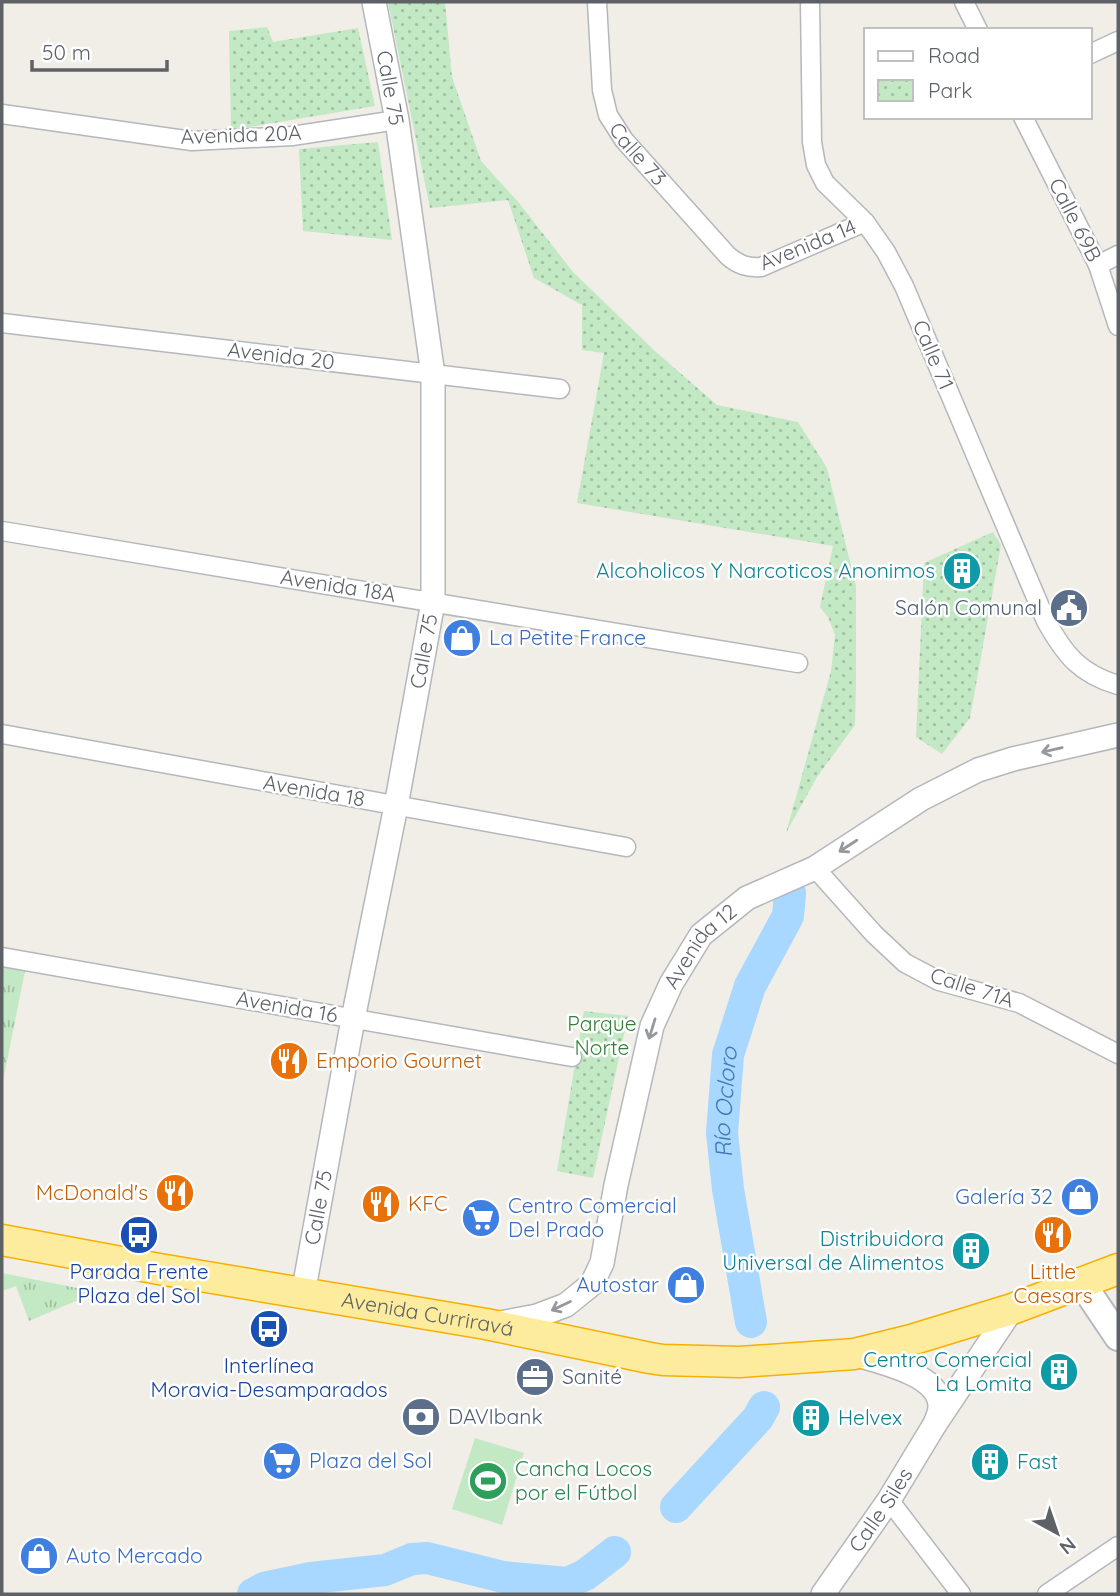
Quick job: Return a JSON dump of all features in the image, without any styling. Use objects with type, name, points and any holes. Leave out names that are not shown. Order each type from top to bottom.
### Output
[{"type":"highway","name":"Avenida Curriravá","points":[[2,1240],[486,1324],[663,1360],[740,1362],[854,1354],[911,1340],[1012,1309],[1118,1269]]},
{"type":"main road","points":[[1081,1282],[1118,1337]]},
{"type":"street","name":"Calle 75","points":[[303,1294],[433,602],[433,375],[397,120],[374,2]]},
{"type":"street","name":"Calle 73","points":[[597,2],[602,90],[608,115],[624,140],[728,256],[739,265],[751,268]]},
{"type":"street","name":"Calle 71","points":[[810,2],[812,142],[816,165],[825,183],[865,222],[886,252],[904,286],[1056,640],[1071,660],[1086,672],[1118,685]]},
{"type":"street","points":[[964,2],[977,28]]},
{"type":"street","points":[[1092,53],[1118,41]]},
{"type":"street","name":"Avenida 20A","points":[[2,114],[192,141],[292,135],[397,120]]},
{"type":"street","name":"Calle 69B","points":[[1024,119],[1098,265],[1118,326]]},
{"type":"street","name":"Avenida 14","points":[[751,268],[773,263],[865,222]]},
{"type":"street","points":[[1098,265],[1118,255]]},
{"type":"street","name":"Avenida 20","points":[[2,323],[560,389]]},
{"type":"street","name":"Avenida 18A","points":[[2,531],[798,663]]},
{"type":"street","name":"Avenida 18","points":[[2,734],[626,847]]},
{"type":"street","name":"Avenida 12","points":[[486,1324],[537,1316],[566,1305],[592,1284],[601,1263],[652,1026],[671,985],[701,935],[747,898],[815,867],[921,799],[978,771],[1013,759],[1118,735]]},
{"type":"street","name":"Calle 71A","points":[[815,867],[874,934],[905,963],[939,981],[1019,1003],[1118,1054]]},
{"type":"street","name":"Avenida 16","points":[[2,957],[572,1057]]},
{"type":"street","name":"Calle Siles","points":[[823,1594],[889,1500],[935,1424],[1012,1309]]},
{"type":"street","points":[[854,1354],[908,1371],[926,1381],[935,1393],[940,1407],[935,1424]]},
{"type":"street","points":[[889,1500],[961,1594]]},
{"type":"street","points":[[1047,1594],[1118,1546]]},
{"type":"green space","points":[[388,2],[445,2],[452,77],[481,161],[519,203],[573,272],[656,352],[717,405],[798,422],[827,468],[856,586],[855,725],[817,777],[786,833],[831,671],[835,635],[828,617],[820,607],[833,546],[577,503],[604,353],[582,350],[582,305],[534,278],[508,200],[430,208]]},
{"type":"green space","points":[[267,27],[273,42],[358,28],[375,106],[231,130],[229,31]]},
{"type":"green space","points":[[378,142],[392,240],[303,231],[299,149]]},
{"type":"green space","points":[[993,532],[1001,545],[970,718],[942,754],[916,737],[924,563]]},
{"type":"green space","points":[[2,967],[25,971],[3,1081],[2,1080]]},
{"type":"green space","name":"Parque Norte","points":[[584,1011],[628,1016],[593,1178],[557,1171]]},
{"type":"green space","points":[[2,1273],[97,1292],[29,1321],[16,1286],[2,1291]]},
{"type":"green space","name":"Cancha Locos por el Fútbol","points":[[475,1438],[524,1453],[502,1525],[452,1509]]},
{"type":"waterway","name":"Río Ocloro","points":[[751,1322],[728,1189],[722,1133],[728,1055],[750,986],[788,916],[790,893]]},
{"type":"waterway","name":"Río Ocloro","points":[[676,1507],[758,1418],[764,1407]]},
{"type":"waterway","name":"Río Ocloro","points":[[253,1594],[264,1588],[311,1578],[385,1570],[412,1559],[427,1558],[503,1577],[567,1583],[585,1575],[615,1552]]},
{"type":"place","name":"Alcoholicos Y Narcoticos Anonimos","points":[[962,571]]},
{"type":"place","name":"Salón Comunal","points":[[1069,608]]},
{"type":"place","name":"La Petite France","points":[[462,638]]},
{"type":"place","name":"Emporio Gournet","points":[[289,1061]]},
{"type":"place","name":"McDonald's","points":[[175,1193]]},
{"type":"place","name":"Galería 32","points":[[1080,1197]]},
{"type":"place","name":"KFC","points":[[381,1204]]},
{"type":"place","name":"Centro Comercial Del Prado","points":[[481,1218]]},
{"type":"place","name":"Parada Frente Plaza del Sol","points":[[139,1235]]},
{"type":"place","name":"Little Caesars","points":[[1053,1235]]},
{"type":"place","name":"Distribuidora Universal de Alimentos","points":[[971,1251]]},
{"type":"place","name":"Autostar","points":[[686,1285]]},
{"type":"place","name":"Interlínea Moravia-Desamparados","points":[[269,1329]]},
{"type":"place","name":"Centro Comercial La Lomita","points":[[1059,1372]]},
{"type":"place","name":"Sanité","points":[[535,1377]]},
{"type":"place","name":"DAVIbank","points":[[421,1417]]},
{"type":"place","name":"Helvex","points":[[811,1418]]},
{"type":"place","name":"Plaza del Sol","points":[[282,1461]]},
{"type":"place","name":"Fast","points":[[990,1462]]},
{"type":"place","name":"Cancha Locos por el Fútbol","points":[[488,1481]]},
{"type":"place","name":"Auto Mercado","points":[[39,1556]]}]
